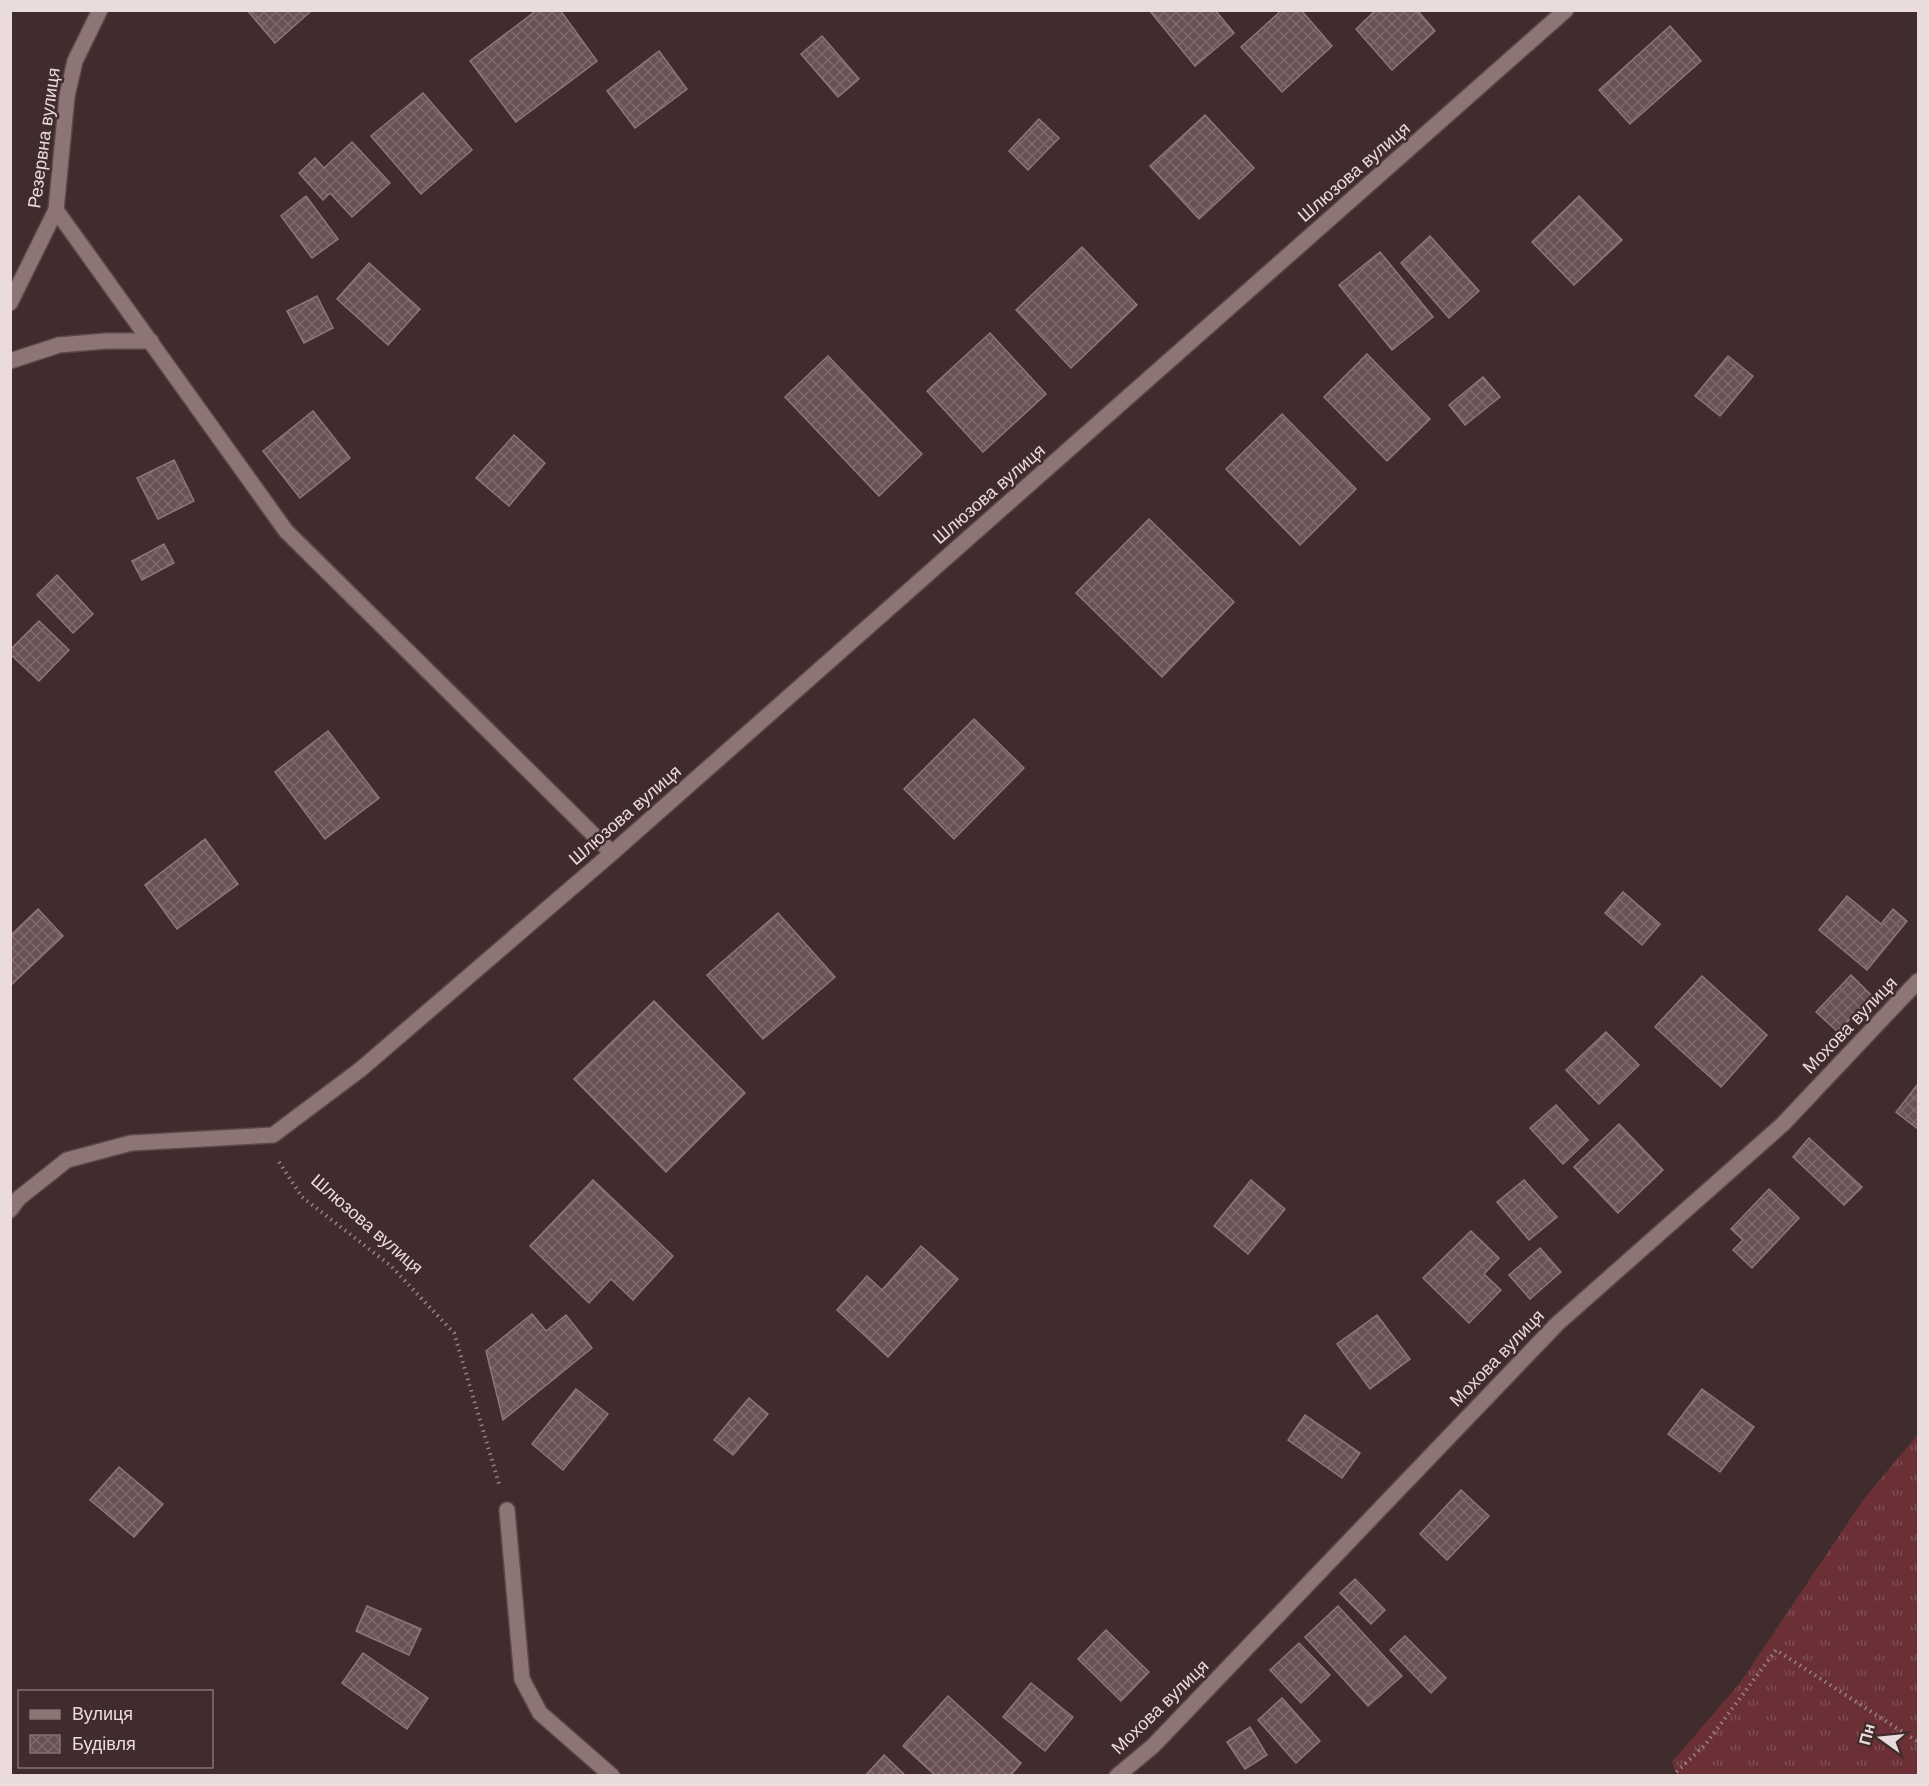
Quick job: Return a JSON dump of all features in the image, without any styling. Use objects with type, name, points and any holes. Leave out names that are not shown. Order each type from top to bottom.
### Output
[{"type":"street","name":"Резервна вулиця","points":[[10,303],[56,210],[68,96],[75,61],[100,10]]},
{"type":"street","name":"Шлюзова вулиця","points":[[273,1135],[361,1069],[612,853],[1566,10]]},
{"type":"street","points":[[56,210],[286,531],[612,853]]},
{"type":"street","points":[[10,361],[59,345],[151,341]]},
{"type":"street","name":"Мохова вулиця","points":[[1117,1776],[1153,1746],[1557,1324],[1782,1124],[1918,981]]},
{"type":"street","points":[[10,1210],[19,1198],[67,1160],[131,1143],[273,1135]]},
{"type":"street","points":[[507,1510],[522,1679],[540,1713],[612,1776]]},
{"type":"path","name":"Шлюзова вулиця","points":[[273,1135],[279,1163],[302,1197],[391,1266],[454,1333],[507,1510]]},
{"type":"path","points":[[1672,1776],[1705,1746],[1776,1650],[1918,1742]]},
{"type":"green space","points":[[1918,1434],[1918,1775],[1677,1775],[1672,1762],[1740,1683],[1863,1500]]},
{"type":"building","points":[[247,10],[312,10],[275,43]]},
{"type":"building","points":[[537,10],[560,10],[597,61],[516,122],[470,61]]},
{"type":"building","points":[[1149,10],[1215,10],[1234,33],[1195,66]]},
{"type":"building","points":[[1282,10],[1301,10],[1332,46],[1282,92],[1241,47]]},
{"type":"building","points":[[1376,10],[1417,10],[1435,31],[1392,70],[1356,29]]},
{"type":"building","points":[[1670,26],[1701,61],[1630,124],[1599,90]]},
{"type":"building","points":[[822,36],[859,79],[838,97],[801,54]]},
{"type":"building","points":[[659,51],[687,89],[635,128],[607,91]]},
{"type":"building","points":[[423,93],[472,150],[421,194],[371,136]]},
{"type":"building","points":[[1205,115],[1254,168],[1199,219],[1150,166]]},
{"type":"building","points":[[1039,119],[1059,138],[1028,170],[1009,151]]},
{"type":"building","points":[[352,142],[390,183],[352,217],[330,193],[323,200],[299,173],[315,158],[324,168]]},
{"type":"building","points":[[306,196],[338,239],[312,258],[281,216]]},
{"type":"building","points":[[1579,196],[1622,240],[1574,285],[1532,242]]},
{"type":"building","points":[[1430,236],[1479,291],[1449,318],[1401,263]]},
{"type":"building","points":[[1082,247],[1137,305],[1071,368],[1016,310]]},
{"type":"building","points":[[1380,252],[1433,317],[1392,350],[1339,285]]},
{"type":"building","points":[[369,263],[420,309],[388,345],[337,299]]},
{"type":"building","points":[[317,296],[333,328],[304,343],[287,311]]},
{"type":"building","points":[[990,333],[1046,394],[983,452],[927,391]]},
{"type":"building","points":[[1367,354],[1430,419],[1387,461],[1324,397]]},
{"type":"building","points":[[828,356],[922,454],[879,496],[785,397]]},
{"type":"building","points":[[1728,356],[1753,376],[1720,416],[1695,396]]},
{"type":"building","points":[[1483,377],[1500,397],[1465,425],[1449,405]]},
{"type":"building","points":[[313,411],[350,458],[300,498],[263,451]]},
{"type":"building","points":[[1282,414],[1356,489],[1300,545],[1226,469]]},
{"type":"building","points":[[514,435],[545,463],[509,506],[476,478]]},
{"type":"building","points":[[174,460],[194,501],[158,519],[137,478]]},
{"type":"building","points":[[1149,519],[1234,602],[1162,677],[1076,593]]},
{"type":"building","points":[[164,544],[174,563],[142,580],[132,561]]},
{"type":"building","points":[[57,575],[93,614],[73,633],[37,595]]},
{"type":"building","points":[[39,621],[69,650],[39,681],[10,654],[10,650]]},
{"type":"building","points":[[974,719],[1024,768],[954,839],[904,789]]},
{"type":"building","points":[[328,731],[379,798],[325,839],[275,772]]},
{"type":"building","points":[[205,839],[238,884],[177,929],[145,885]]},
{"type":"building","points":[[1623,892],[1660,924],[1642,945],[1605,913]]},
{"type":"building","points":[[1847,896],[1881,924],[1893,909],[1907,921],[1867,970],[1819,930]]},
{"type":"building","points":[[38,909],[63,936],[10,986],[10,936]]},
{"type":"building","points":[[778,913],[835,977],[763,1039],[707,975]]},
{"type":"building","points":[[1851,975],[1872,996],[1838,1032],[1816,1012]]},
{"type":"building","points":[[1702,976],[1767,1035],[1721,1087],[1655,1027]]},
{"type":"building","points":[[654,1001],[745,1093],[666,1172],[574,1079]]},
{"type":"building","points":[[1606,1032],[1639,1065],[1599,1104],[1566,1070]]},
{"type":"building","points":[[1918,1084],[1918,1129],[1896,1112]]},
{"type":"building","points":[[1556,1105],[1588,1140],[1563,1164],[1530,1128]]},
{"type":"building","points":[[1619,1124],[1663,1170],[1618,1213],[1574,1167]]},
{"type":"building","points":[[1809,1138],[1862,1187],[1844,1205],[1793,1157]]},
{"type":"building","points":[[593,1180],[673,1256],[633,1300],[611,1279],[589,1303],[530,1246]]},
{"type":"building","points":[[1251,1180],[1285,1209],[1248,1254],[1214,1226]]},
{"type":"building","points":[[1524,1180],[1557,1217],[1529,1240],[1497,1202]]},
{"type":"building","points":[[1769,1189],[1799,1218],[1752,1268],[1733,1250],[1743,1240],[1731,1229]]},
{"type":"building","points":[[1471,1231],[1499,1258],[1484,1274],[1501,1290],[1469,1323],[1423,1278]]},
{"type":"building","points":[[921,1246],[958,1279],[888,1357],[837,1310],[867,1276],[882,1290]]},
{"type":"building","points":[[1540,1248],[1561,1272],[1530,1299],[1509,1275]]},
{"type":"building","points":[[532,1314],[546,1331],[566,1315],[592,1348],[503,1420],[486,1351]]},
{"type":"building","points":[[1377,1315],[1410,1359],[1370,1389],[1337,1344]]},
{"type":"building","points":[[576,1389],[608,1414],[563,1470],[532,1444]]},
{"type":"building","points":[[1702,1389],[1754,1427],[1720,1472],[1668,1434]]},
{"type":"building","points":[[749,1398],[768,1414],[733,1455],[714,1440]]},
{"type":"building","points":[[1305,1415],[1360,1453],[1342,1478],[1288,1440]]},
{"type":"building","points":[[119,1467],[163,1504],[134,1537],[90,1500]]},
{"type":"building","points":[[1461,1490],[1489,1516],[1447,1560],[1420,1534]]},
{"type":"building","points":[[1355,1579],[1385,1610],[1371,1624],[1340,1593]]},
{"type":"building","points":[[367,1606],[421,1629],[409,1655],[356,1631]]},
{"type":"building","points":[[1338,1606],[1402,1676],[1368,1706],[1305,1637]]},
{"type":"building","points":[[1106,1630],[1149,1672],[1121,1701],[1078,1659]]},
{"type":"building","points":[[1405,1636],[1446,1678],[1431,1693],[1390,1650]]},
{"type":"building","points":[[1299,1643],[1330,1675],[1301,1703],[1270,1670]]},
{"type":"building","points":[[363,1653],[428,1698],[407,1729],[342,1683]]},
{"type":"building","points":[[1031,1683],[1073,1717],[1045,1751],[1003,1717]]},
{"type":"building","points":[[948,1696],[1021,1763],[1010,1776],[936,1776],[903,1746]]},
{"type":"building","points":[[1282,1698],[1320,1741],[1296,1763],[1258,1720]]},
{"type":"building","points":[[1250,1727],[1267,1755],[1245,1769],[1227,1742]]},
{"type":"building","points":[[884,1755],[906,1776],[865,1776]]}]
